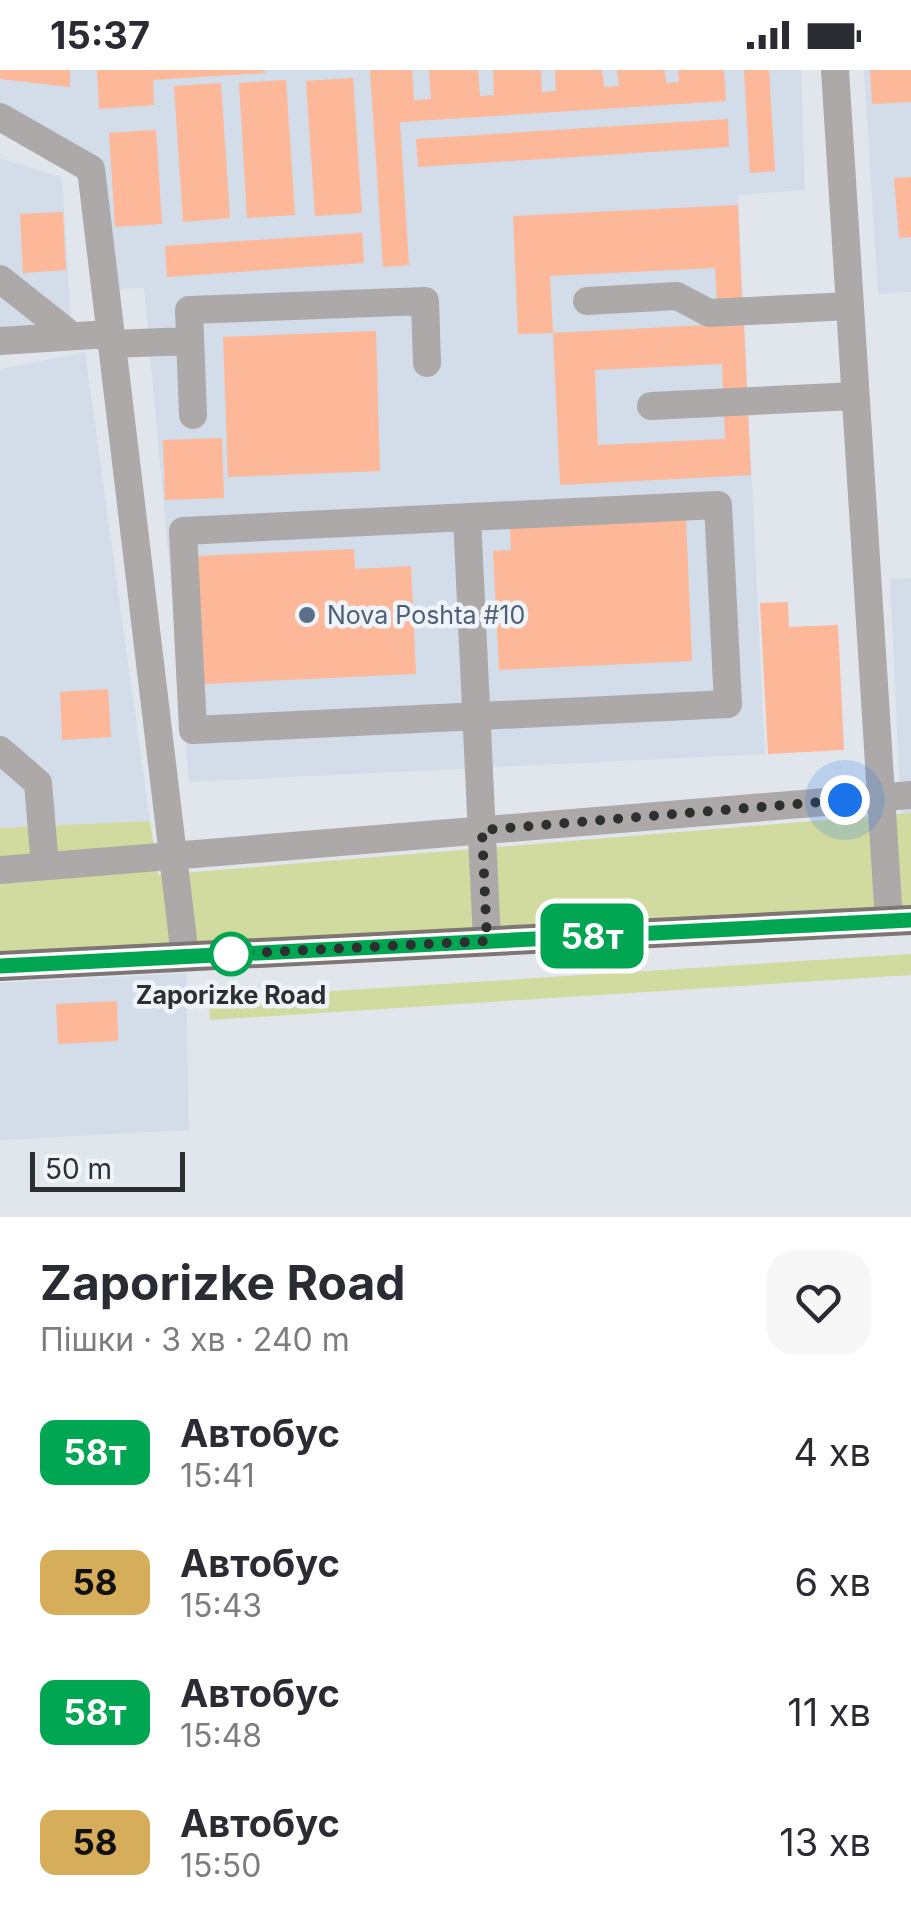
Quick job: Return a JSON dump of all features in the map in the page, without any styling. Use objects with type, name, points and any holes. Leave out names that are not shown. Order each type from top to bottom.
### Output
[{"type":"main road","points":[[0,966],[900,921]]},
{"type":"street","points":[[834,70],[881,796],[900,921]]},
{"type":"street","points":[[0,117],[91,169],[185,956]]},
{"type":"street","points":[[0,279],[72,336]]},
{"type":"street","points":[[586,300],[677,296],[709,312],[850,306]]},
{"type":"street","points":[[193,415],[189,310],[425,301],[427,364]]},
{"type":"street","points":[[0,342],[72,336],[190,341]]},
{"type":"street","points":[[652,406],[856,396]]},
{"type":"street","points":[[718,505],[728,704],[193,730],[184,531],[467,517],[718,505]]},
{"type":"street","points":[[467,517],[487,941]]},
{"type":"street","points":[[0,750],[38,783],[44,866]]},
{"type":"street","points":[[0,870],[911,795]]},
{"type":"shaded area","points":[[0,70],[801,70],[805,190],[738,195],[765,754],[189,782],[144,288],[104,289],[91,169],[0,117]]},
{"type":"shaded area","points":[[864,70],[911,70],[911,292],[878,294]]},
{"type":"shaded area","points":[[0,158],[62,178],[71,321],[0,329]]},
{"type":"shaded area","points":[[85,352],[150,821],[0,828],[0,369]]},
{"type":"shaded area","points":[[911,578],[911,813],[901,814],[890,579]]},
{"type":"shaded area","points":[[186,973],[189,1130],[0,1140],[0,983]]},
{"type":"green space","points":[[911,813],[911,907],[0,953],[0,828],[150,821],[158,875]]},
{"type":"green space","points":[[911,954],[911,975],[210,1020],[209,999]]},
{"type":"building","points":[[0,70],[70,70],[70,87],[0,79]]},
{"type":"building","points":[[97,70],[265,73],[153,80],[154,105],[99,109]]},
{"type":"building","points":[[370,70],[412,70],[414,100],[431,99],[429,70],[478,70],[480,96],[494,95],[493,70],[541,70],[542,92],[556,91],[555,70],[602,70],[604,87],[619,86],[617,70],[665,70],[666,83],[679,82],[678,70],[724,70],[726,101],[400,122],[409,265],[383,267]]},
{"type":"building","points":[[744,70],[769,70],[775,171],[750,173]]},
{"type":"building","points":[[870,70],[911,70],[911,102],[872,104]]},
{"type":"building","points":[[353,78],[362,213],[315,216],[306,81]]},
{"type":"building","points":[[286,80],[295,215],[247,218],[239,83]]},
{"type":"building","points":[[221,83],[230,218],[183,222],[174,86]]},
{"type":"building","points":[[728,119],[729,147],[418,167],[416,139]]},
{"type":"building","points":[[156,130],[162,224],[115,227],[109,133]]},
{"type":"building","points":[[911,177],[911,237],[899,238],[894,178]]},
{"type":"building","points":[[738,205],[742,300],[717,301],[715,268],[550,276],[553,333],[518,334],[513,216]]},
{"type":"building","points":[[63,212],[66,270],[23,273],[20,214]]},
{"type":"building","points":[[362,233],[364,263],[167,277],[165,246]]},
{"type":"building","points":[[744,323],[747,390],[723,391],[722,364],[595,370],[598,445],[725,439],[724,414],[748,412],[751,475],[560,485],[553,333]]},
{"type":"building","points":[[376,331],[380,471],[228,477],[223,337]]},
{"type":"building","points":[[222,438],[224,498],[165,500],[163,440]]},
{"type":"building","points":[[686,519],[692,661],[499,670],[493,551],[511,550],[510,527]]},
{"type":"building","points":[[354,549],[355,569],[411,566],[416,674],[203,684],[197,556]]},
{"type":"building","points":[[788,602],[789,627],[838,625],[844,750],[768,754],[760,603]]},
{"type":"building","points":[[108,689],[111,737],[62,740],[60,692]]},
{"type":"building","points":[[117,1001],[118,1041],[58,1044],[56,1004]]},
{"type":"bus line","name":"58т","points":[[0,966],[911,920]]},
{"type":"place","name":"Nova Poshta #10","points":[[307,615]]},
{"type":"place","name":"Zaporizke Road","points":[[231,954]]},
{"type":"route","points":[[231,954],[487,941],[482,830],[845,800]]}]
